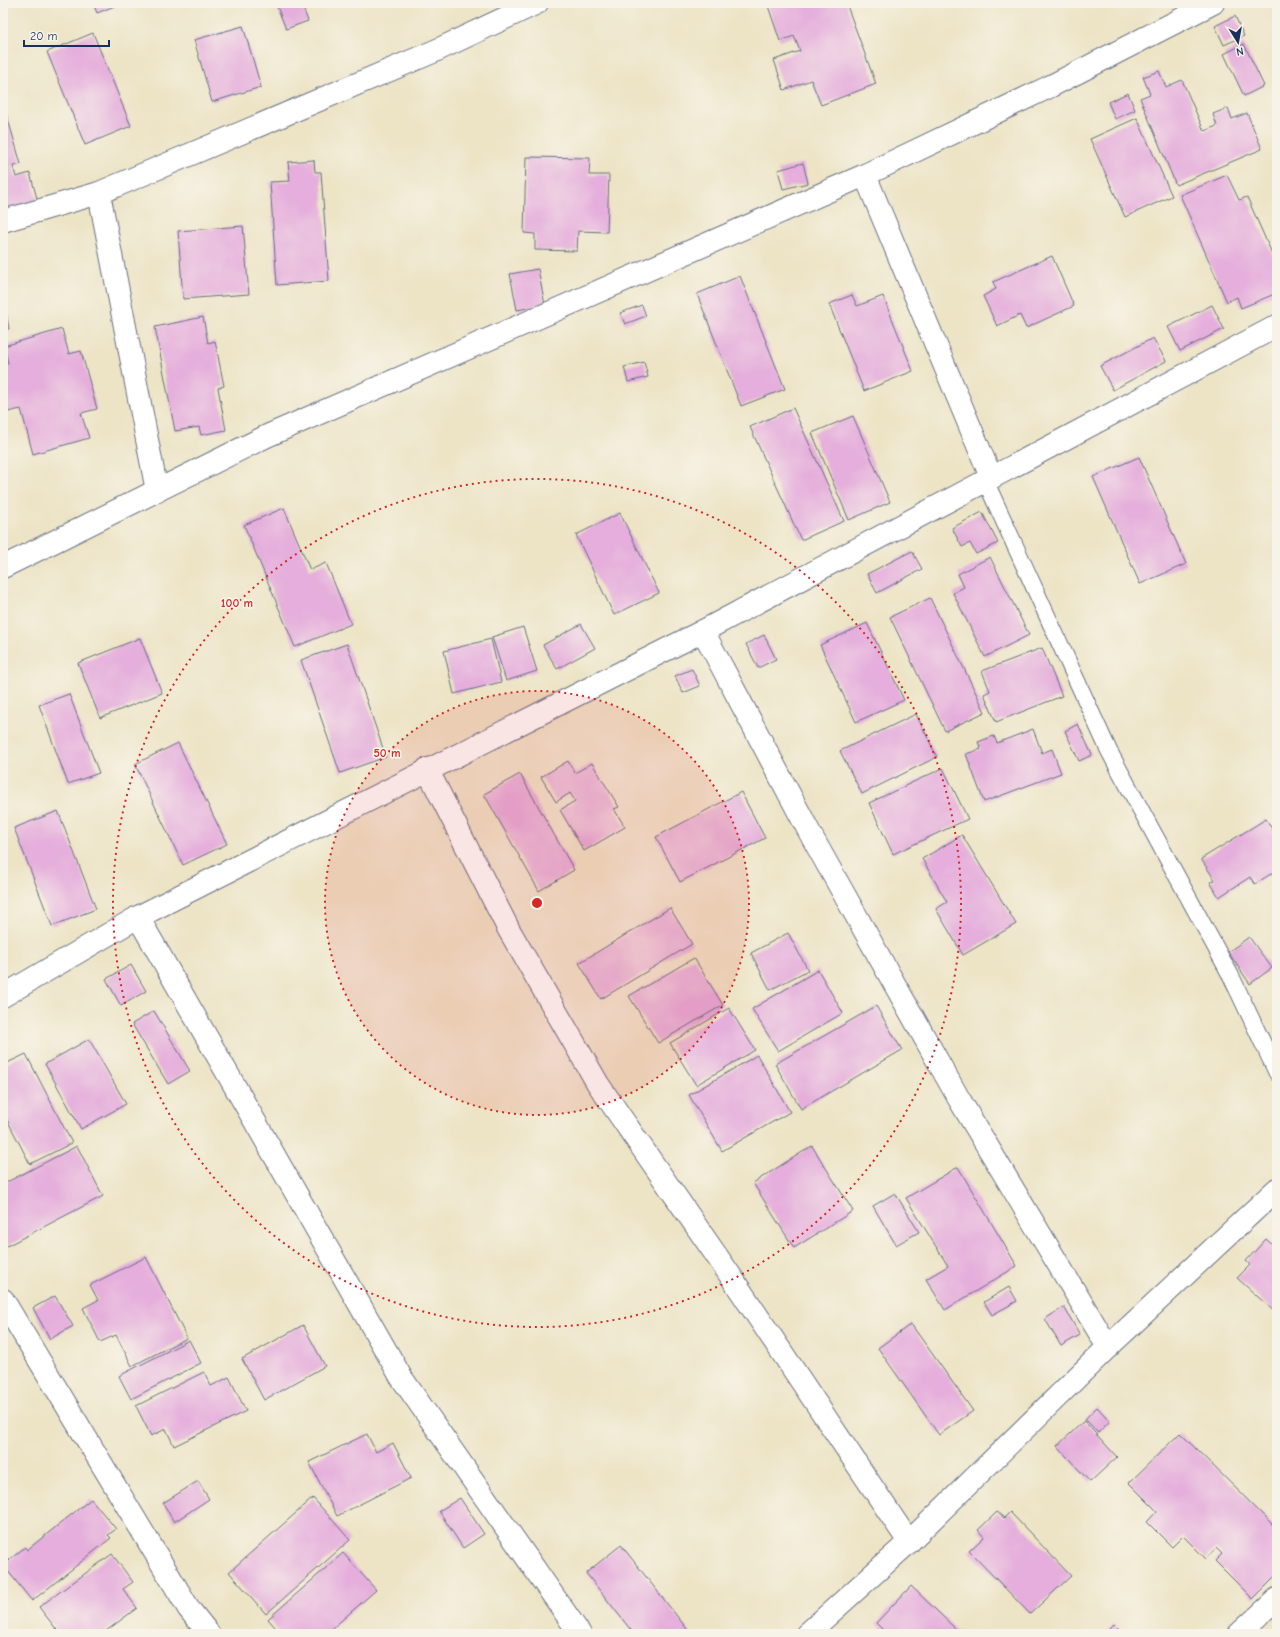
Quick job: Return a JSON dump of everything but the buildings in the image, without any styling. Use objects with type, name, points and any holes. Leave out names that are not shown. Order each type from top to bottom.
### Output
[{"type":"street","points":[[3,221],[99,193],[435,51],[537,3]]},
{"type":"street","points":[[3,567],[267,436],[865,175],[1051,86],[1213,3]]},
{"type":"street","points":[[865,175],[988,478]]},
{"type":"street","points":[[99,193],[157,491]]},
{"type":"street","points":[[3,996],[138,917],[703,631],[988,478],[1277,326]]},
{"type":"street","points":[[703,631],[812,837],[952,1086],[1108,1347]]},
{"type":"street","points":[[426,770],[509,930],[598,1084],[732,1278],[909,1542]]},
{"type":"street","points":[[138,917],[401,1377],[580,1634]]},
{"type":"street","points":[[807,1634],[909,1542],[1108,1347],[1277,1189]]},
{"type":"street","points":[[3,1300],[189,1609],[209,1634]]},
{"type":"street","points":[[1239,1634],[1277,1599]]},
{"type":"lane","points":[[988,478],[1109,751],[1231,976],[1277,1073]]}]
